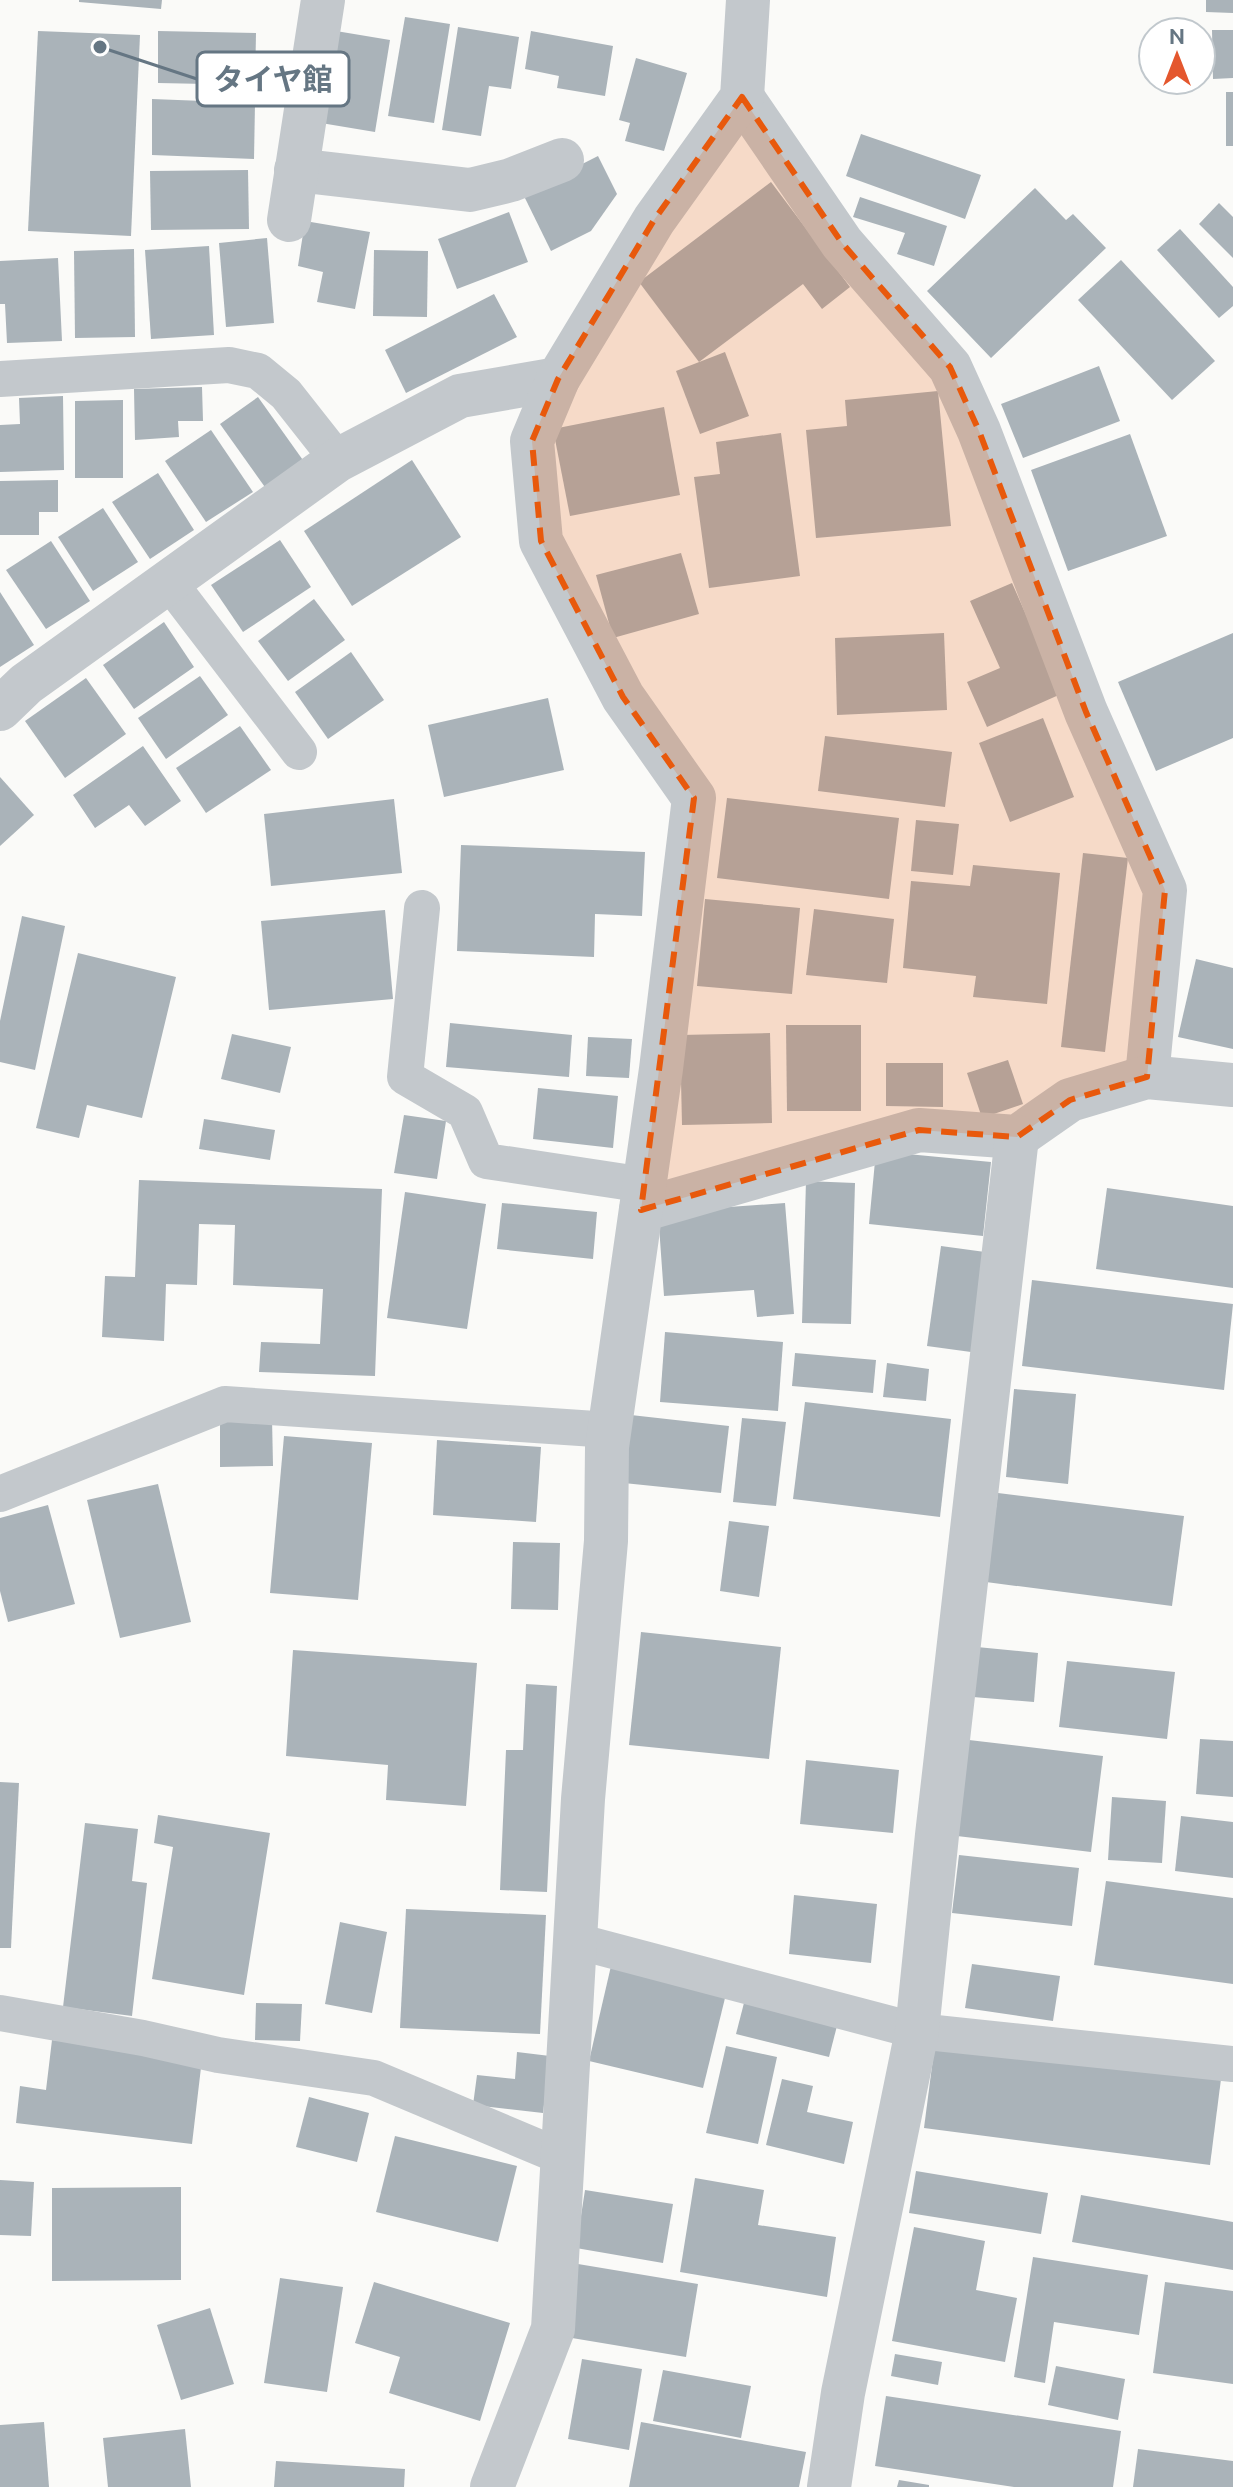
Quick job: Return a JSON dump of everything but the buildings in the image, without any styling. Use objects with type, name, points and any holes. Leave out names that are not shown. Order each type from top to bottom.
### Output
[{"type":"street","points":[[289,220],[323,0]]},
{"type":"street","points":[[492,2487],[553,2329],[583,1799],[606,1541],[607,1447],[643,1198],[694,798],[623,697],[541,541],[532,441],[558,379],[654,220],[742,97],[748,0]]},
{"type":"street","points":[[742,97],[842,243],[950,367],[979,431],[1086,712],[1165,890],[1147,1077]]},
{"type":"street","points":[[296,170],[470,190],[511,180],[562,160]]},
{"type":"street","points":[[0,709],[26,684],[338,460],[460,396],[558,379]]},
{"type":"street","points":[[643,1198],[919,1130],[1017,1137],[1070,1100],[1147,1077],[1233,1085]]},
{"type":"street","points":[[829,2487],[843,2393],[917,2031],[1017,1137]]},
{"type":"lane","points":[[0,379],[229,365],[258,371],[286,394],[338,460]]},
{"type":"lane","points":[[169,582],[299,752]]},
{"type":"lane","points":[[422,908],[405,1077],[465,1112],[486,1161],[643,1198]]},
{"type":"lane","points":[[0,1494],[225,1404],[610,1430]]},
{"type":"lane","points":[[576,1941],[917,2031],[1233,2064]]},
{"type":"lane","points":[[0,2013],[143,2038],[218,2055],[374,2078],[564,2158]]},
{"type":"highlighted area","points":[[742,97],[842,243],[950,367],[979,431],[1086,712],[1165,890],[1147,1077],[1070,1100],[1017,1137],[919,1130],[641,1210],[694,798],[623,697],[541,541],[532,441],[558,379],[654,220]]},
{"type":"place","name":"タイヤ館","points":[[100,47]]}]
